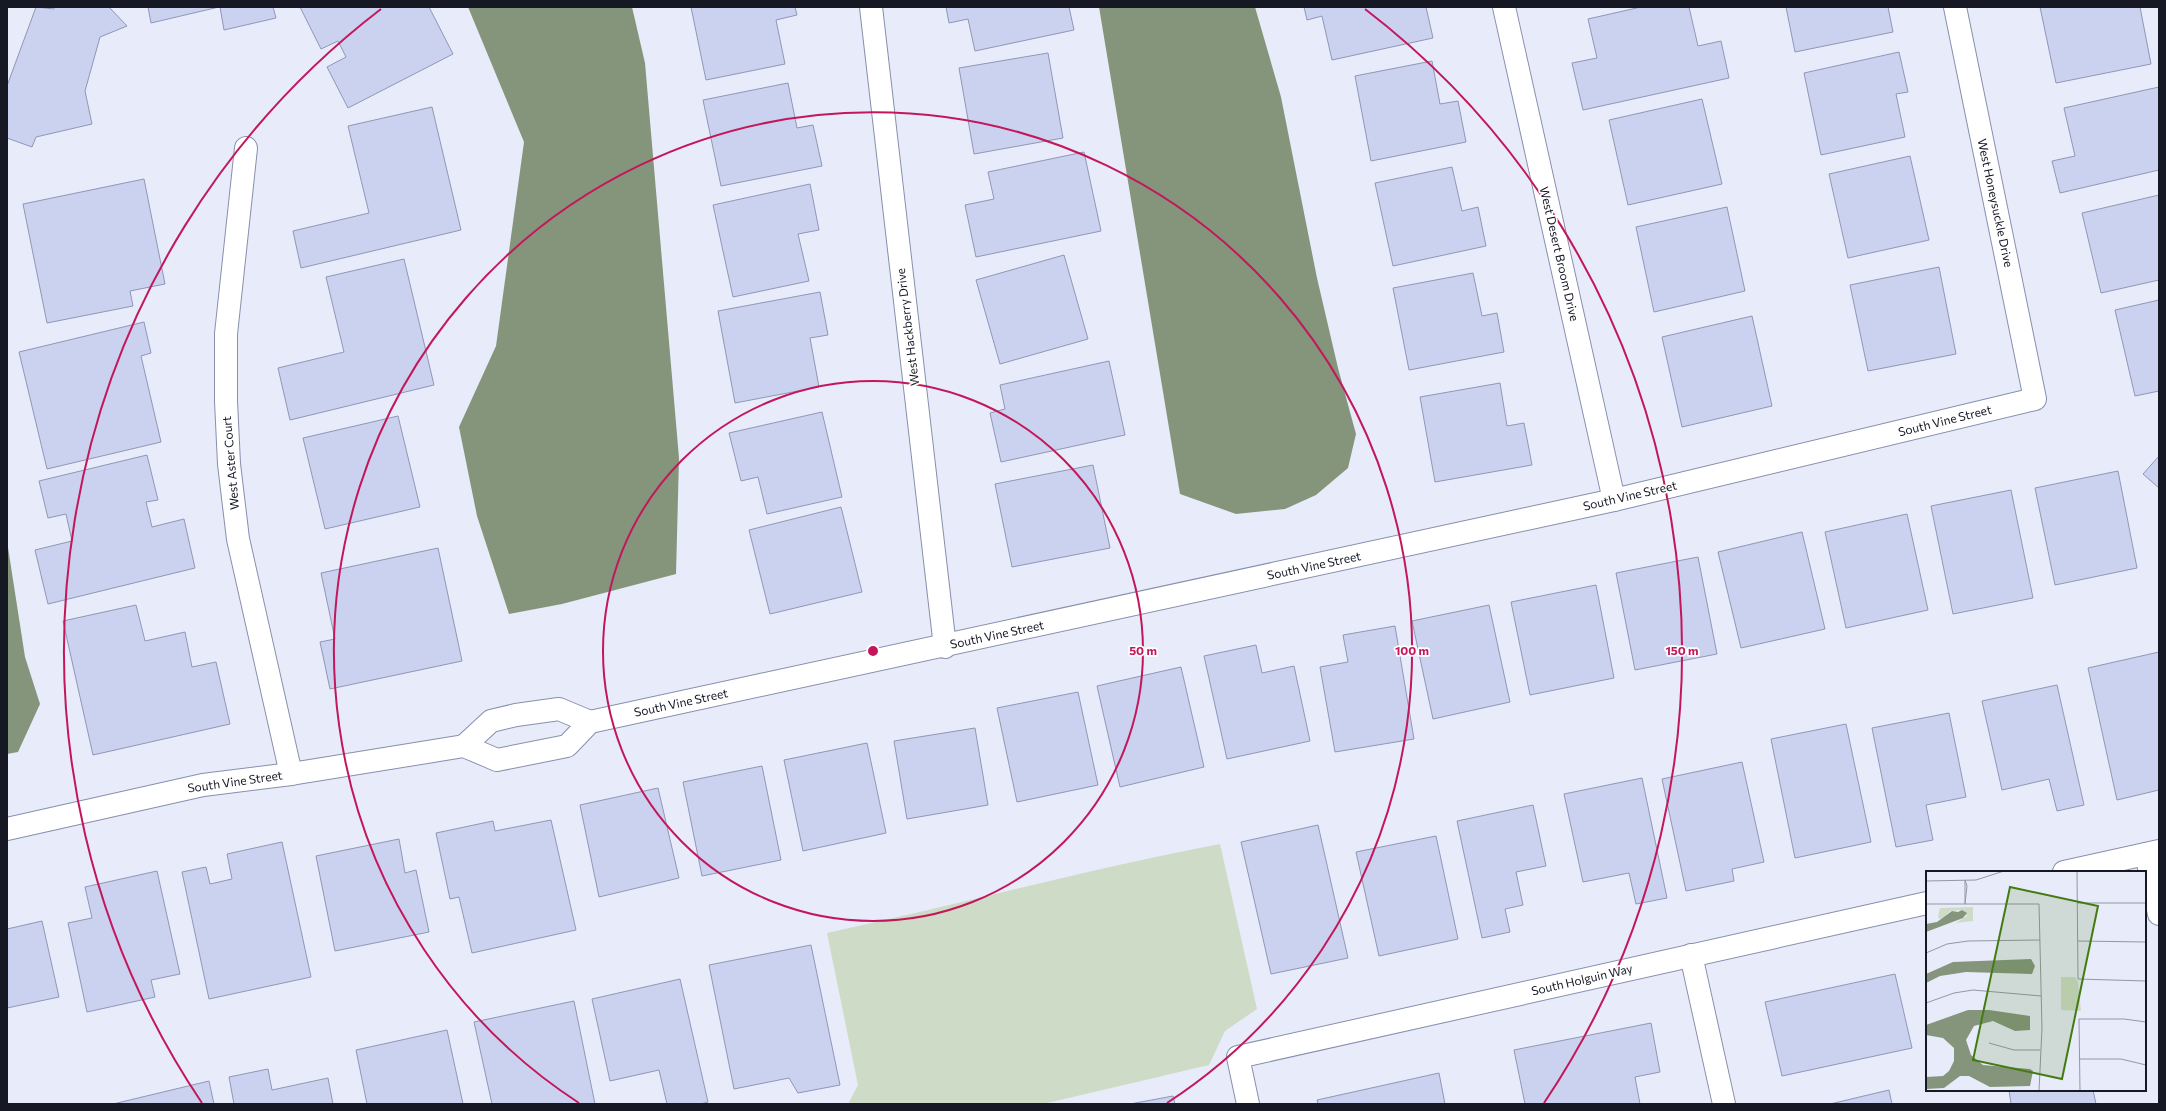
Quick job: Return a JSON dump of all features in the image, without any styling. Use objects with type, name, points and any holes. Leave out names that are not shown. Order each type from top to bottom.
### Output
[{"type":"street","name":"West Hackberry Drive","points":[[871,7],[945,647]]},
{"type":"street","name":"West Desert Broom Drive","points":[[1504,7],[1614,500]]},
{"type":"street","name":"West Honeysuckle Drive","points":[[1955,7],[2035,399]]},
{"type":"street","name":"West Aster Court","points":[[246,148],[226,334],[228,464],[238,539],[291,774]]},
{"type":"street","name":"South Vine Street","points":[[590,722],[945,647],[1614,500],[2035,399]]},
{"type":"street","points":[[559,709],[590,722],[567,746],[511,758],[497,760],[464,746],[491,720],[516,715],[559,709]]},
{"type":"street","name":"South Vine Street","points":[[7,829],[203,785],[291,774],[464,746]]},
{"type":"street","points":[[2069,871],[2152,853],[2159,914]]},
{"type":"street","name":"South Holguin Way","points":[[1248,1104],[1238,1057],[1926,903]]},
{"type":"street","points":[[1691,956],[1724,1104]]},
{"type":"shaded area","points":[[468,7],[632,7],[645,63],[679,458],[676,574],[562,604],[509,614],[477,516],[459,427],[496,346],[524,142]]},
{"type":"shaded area","points":[[1099,7],[1255,7],[1281,97],[1317,278],[1338,368],[1356,434],[1348,468],[1316,495],[1285,509],[1236,514],[1180,494]]},
{"type":"shaded area","points":[[7,541],[25,657],[40,704],[18,752],[7,754]]},
{"type":"shaded area","points":[[1220,844],[1257,1009],[1225,1031],[1209,1065],[1043,1104],[848,1104],[858,1085],[827,933],[1072,876]]},
{"type":"building","points":[[36,7],[54,9],[54,7],[109,7],[127,26],[100,37],[85,91],[92,124],[36,137],[32,147],[7,138],[7,86]]},
{"type":"building","points":[[148,7],[219,7],[151,23]]},
{"type":"building","points":[[220,7],[273,7],[276,18],[224,30]]},
{"type":"building","points":[[300,7],[429,7],[453,54],[348,108],[327,67],[346,57],[338,41],[321,49]]},
{"type":"building","points":[[691,7],[795,7],[797,15],[776,20],[785,64],[706,80]]},
{"type":"building","points":[[946,7],[1069,7],[1074,30],[975,51],[968,19],[949,23]]},
{"type":"building","points":[[1304,7],[1426,7],[1433,38],[1332,60],[1322,16],[1307,20]]},
{"type":"building","points":[[1641,7],[1689,7],[1698,46],[1721,41],[1729,78],[1583,110],[1572,63],[1597,58],[1588,19]]},
{"type":"building","points":[[1786,7],[1888,7],[1893,32],[1795,52]]},
{"type":"building","points":[[2040,7],[2140,7],[2151,64],[2056,83]]},
{"type":"building","points":[[1899,52],[1908,92],[1896,94],[1905,137],[1821,155],[1804,73]]},
{"type":"building","points":[[1048,53],[1063,138],[974,154],[959,68]]},
{"type":"building","points":[[1432,61],[1440,104],[1458,101],[1466,142],[1371,161],[1355,76]]},
{"type":"building","points":[[788,83],[797,128],[813,125],[822,166],[721,186],[703,100]]},
{"type":"building","points":[[2159,87],[2159,170],[2060,193],[2052,161],[2075,156],[2064,108]]},
{"type":"building","points":[[1702,99],[1722,184],[1628,205],[1609,120]]},
{"type":"building","points":[[432,107],[461,230],[301,268],[293,231],[369,213],[348,126]]},
{"type":"building","points":[[1084,152],[1101,231],[976,257],[965,205],[994,199],[988,172]]},
{"type":"building","points":[[1910,156],[1929,240],[1848,258],[1829,174]]},
{"type":"building","points":[[1452,167],[1462,211],[1478,207],[1486,246],[1393,266],[1375,183]]},
{"type":"building","points":[[144,179],[165,284],[130,291],[133,306],[47,323],[23,204]]},
{"type":"building","points":[[810,184],[819,230],[798,234],[809,281],[733,297],[713,205]]},
{"type":"building","points":[[2159,195],[2159,280],[2101,293],[2082,213]]},
{"type":"building","points":[[1727,207],[1745,291],[1654,312],[1636,227]]},
{"type":"building","points":[[1064,255],[1088,339],[1000,364],[976,280]]},
{"type":"building","points":[[404,259],[434,385],[290,420],[278,368],[344,352],[326,277]]},
{"type":"building","points":[[1939,267],[1956,354],[1868,371],[1850,285]]},
{"type":"building","points":[[1473,273],[1482,316],[1497,313],[1504,352],[1409,370],[1393,288]]},
{"type":"building","points":[[820,292],[828,335],[810,338],[819,387],[735,403],[718,311]]},
{"type":"building","points":[[2159,300],[2159,391],[2135,396],[2115,310]]},
{"type":"building","points":[[1752,316],[1772,406],[1682,427],[1662,337]]},
{"type":"building","points":[[144,322],[151,353],[141,356],[161,442],[47,469],[19,352]]},
{"type":"building","points":[[1109,361],[1125,435],[1001,462],[990,413],[1005,409],[1000,385]]},
{"type":"building","points":[[1500,383],[1507,426],[1524,423],[1532,465],[1435,482],[1420,397]]},
{"type":"building","points":[[822,412],[842,497],[767,514],[758,477],[741,481],[729,433]]},
{"type":"building","points":[[398,416],[420,507],[325,529],[303,438]]},
{"type":"building","points":[[147,455],[158,500],[146,502],[152,527],[184,519],[195,568],[48,604],[35,550],[72,541],[66,514],[48,518],[39,481]]},
{"type":"building","points":[[2159,456],[2159,488],[2143,474]]},
{"type":"building","points":[[1093,465],[1110,548],[1012,567],[995,484]]},
{"type":"building","points":[[2118,471],[2137,568],[2055,585],[2035,488]]},
{"type":"building","points":[[2011,490],[2033,598],[1953,614],[1931,506]]},
{"type":"building","points":[[841,507],[862,592],[770,614],[749,530]]},
{"type":"building","points":[[1907,514],[1928,610],[1846,628],[1825,532]]},
{"type":"building","points":[[1802,532],[1825,629],[1741,648],[1718,552]]},
{"type":"building","points":[[438,548],[462,661],[330,689],[320,642],[335,639],[321,573]]},
{"type":"building","points":[[1698,557],[1717,654],[1635,670],[1616,573]]},
{"type":"building","points":[[1596,585],[1614,678],[1530,695],[1511,602]]},
{"type":"building","points":[[136,605],[145,641],[185,632],[192,667],[216,662],[230,724],[93,755],[63,621]]},
{"type":"building","points":[[1489,605],[1510,702],[1433,719],[1412,621]]},
{"type":"building","points":[[1395,626],[1414,739],[1335,752],[1320,667],[1348,662],[1343,635]]},
{"type":"building","points":[[1256,645],[1262,673],[1294,666],[1310,741],[1227,759],[1204,656]]},
{"type":"building","points":[[2159,652],[2159,790],[2117,800],[2088,668]]},
{"type":"building","points":[[1181,667],[1204,767],[1120,787],[1097,686]]},
{"type":"building","points":[[2057,685],[2084,805],[2057,811],[2049,779],[2002,790],[1982,701]]},
{"type":"building","points":[[1078,692],[1098,785],[1017,802],[997,708]]},
{"type":"building","points":[[1949,713],[1966,797],[1926,805],[1933,840],[1896,847],[1872,728]]},
{"type":"building","points":[[1846,724],[1871,842],[1795,858],[1771,739]]},
{"type":"building","points":[[975,728],[988,805],[907,819],[894,741]]},
{"type":"building","points":[[867,743],[886,833],[803,851],[784,760]]},
{"type":"building","points":[[1742,762],[1764,862],[1732,869],[1734,881],[1686,891],[1662,779]]},
{"type":"building","points":[[762,766],[781,860],[702,876],[683,782]]},
{"type":"building","points":[[1642,778],[1667,898],[1636,904],[1629,873],[1583,882],[1564,794]]},
{"type":"building","points":[[658,788],[679,878],[599,897],[580,805]]},
{"type":"building","points":[[1533,805],[1546,866],[1516,872],[1523,905],[1505,909],[1510,932],[1482,938],[1457,821]]},
{"type":"building","points":[[551,820],[576,930],[472,953],[459,897],[450,899],[436,833],[493,821],[495,831]]},
{"type":"building","points":[[1318,825],[1348,958],[1271,974],[1241,842]]},
{"type":"building","points":[[1436,836],[1458,939],[1379,956],[1356,852]]},
{"type":"building","points":[[399,839],[405,873],[416,870],[429,932],[335,951],[316,856]]},
{"type":"building","points":[[282,842],[311,977],[209,999],[182,872],[206,867],[210,884],[232,879],[227,854]]},
{"type":"building","points":[[157,871],[180,974],[151,980],[155,997],[87,1012],[68,923],[92,918],[85,887]]},
{"type":"building","points":[[42,921],[59,997],[7,1008],[7,929]]},
{"type":"building","points":[[811,945],[840,1085],[798,1093],[789,1078],[734,1089],[709,965]]},
{"type":"building","points":[[1895,974],[1912,1048],[1782,1076],[1765,1002]]},
{"type":"building","points":[[680,979],[708,1102],[700,1104],[667,1104],[659,1070],[610,1081],[592,999]]},
{"type":"building","points":[[574,1001],[595,1104],[492,1104],[474,1022]]},
{"type":"building","points":[[1651,1023],[1660,1072],[1635,1077],[1640,1104],[1525,1104],[1514,1050]]},
{"type":"building","points":[[447,1030],[463,1104],[367,1104],[356,1050]]},
{"type":"building","points":[[268,1069],[272,1090],[328,1078],[333,1104],[234,1104],[229,1077]]},
{"type":"building","points":[[1439,1073],[1445,1104],[1318,1104],[1317,1100]]},
{"type":"building","points":[[209,1081],[214,1104],[113,1104]]},
{"type":"building","points":[[1889,1090],[1892,1104],[1830,1104]]},
{"type":"building","points":[[2009,1091],[2093,1091],[2096,1104],[2011,1104]]},
{"type":"building","points":[[1173,1096],[1175,1104],[1130,1104]]}]
